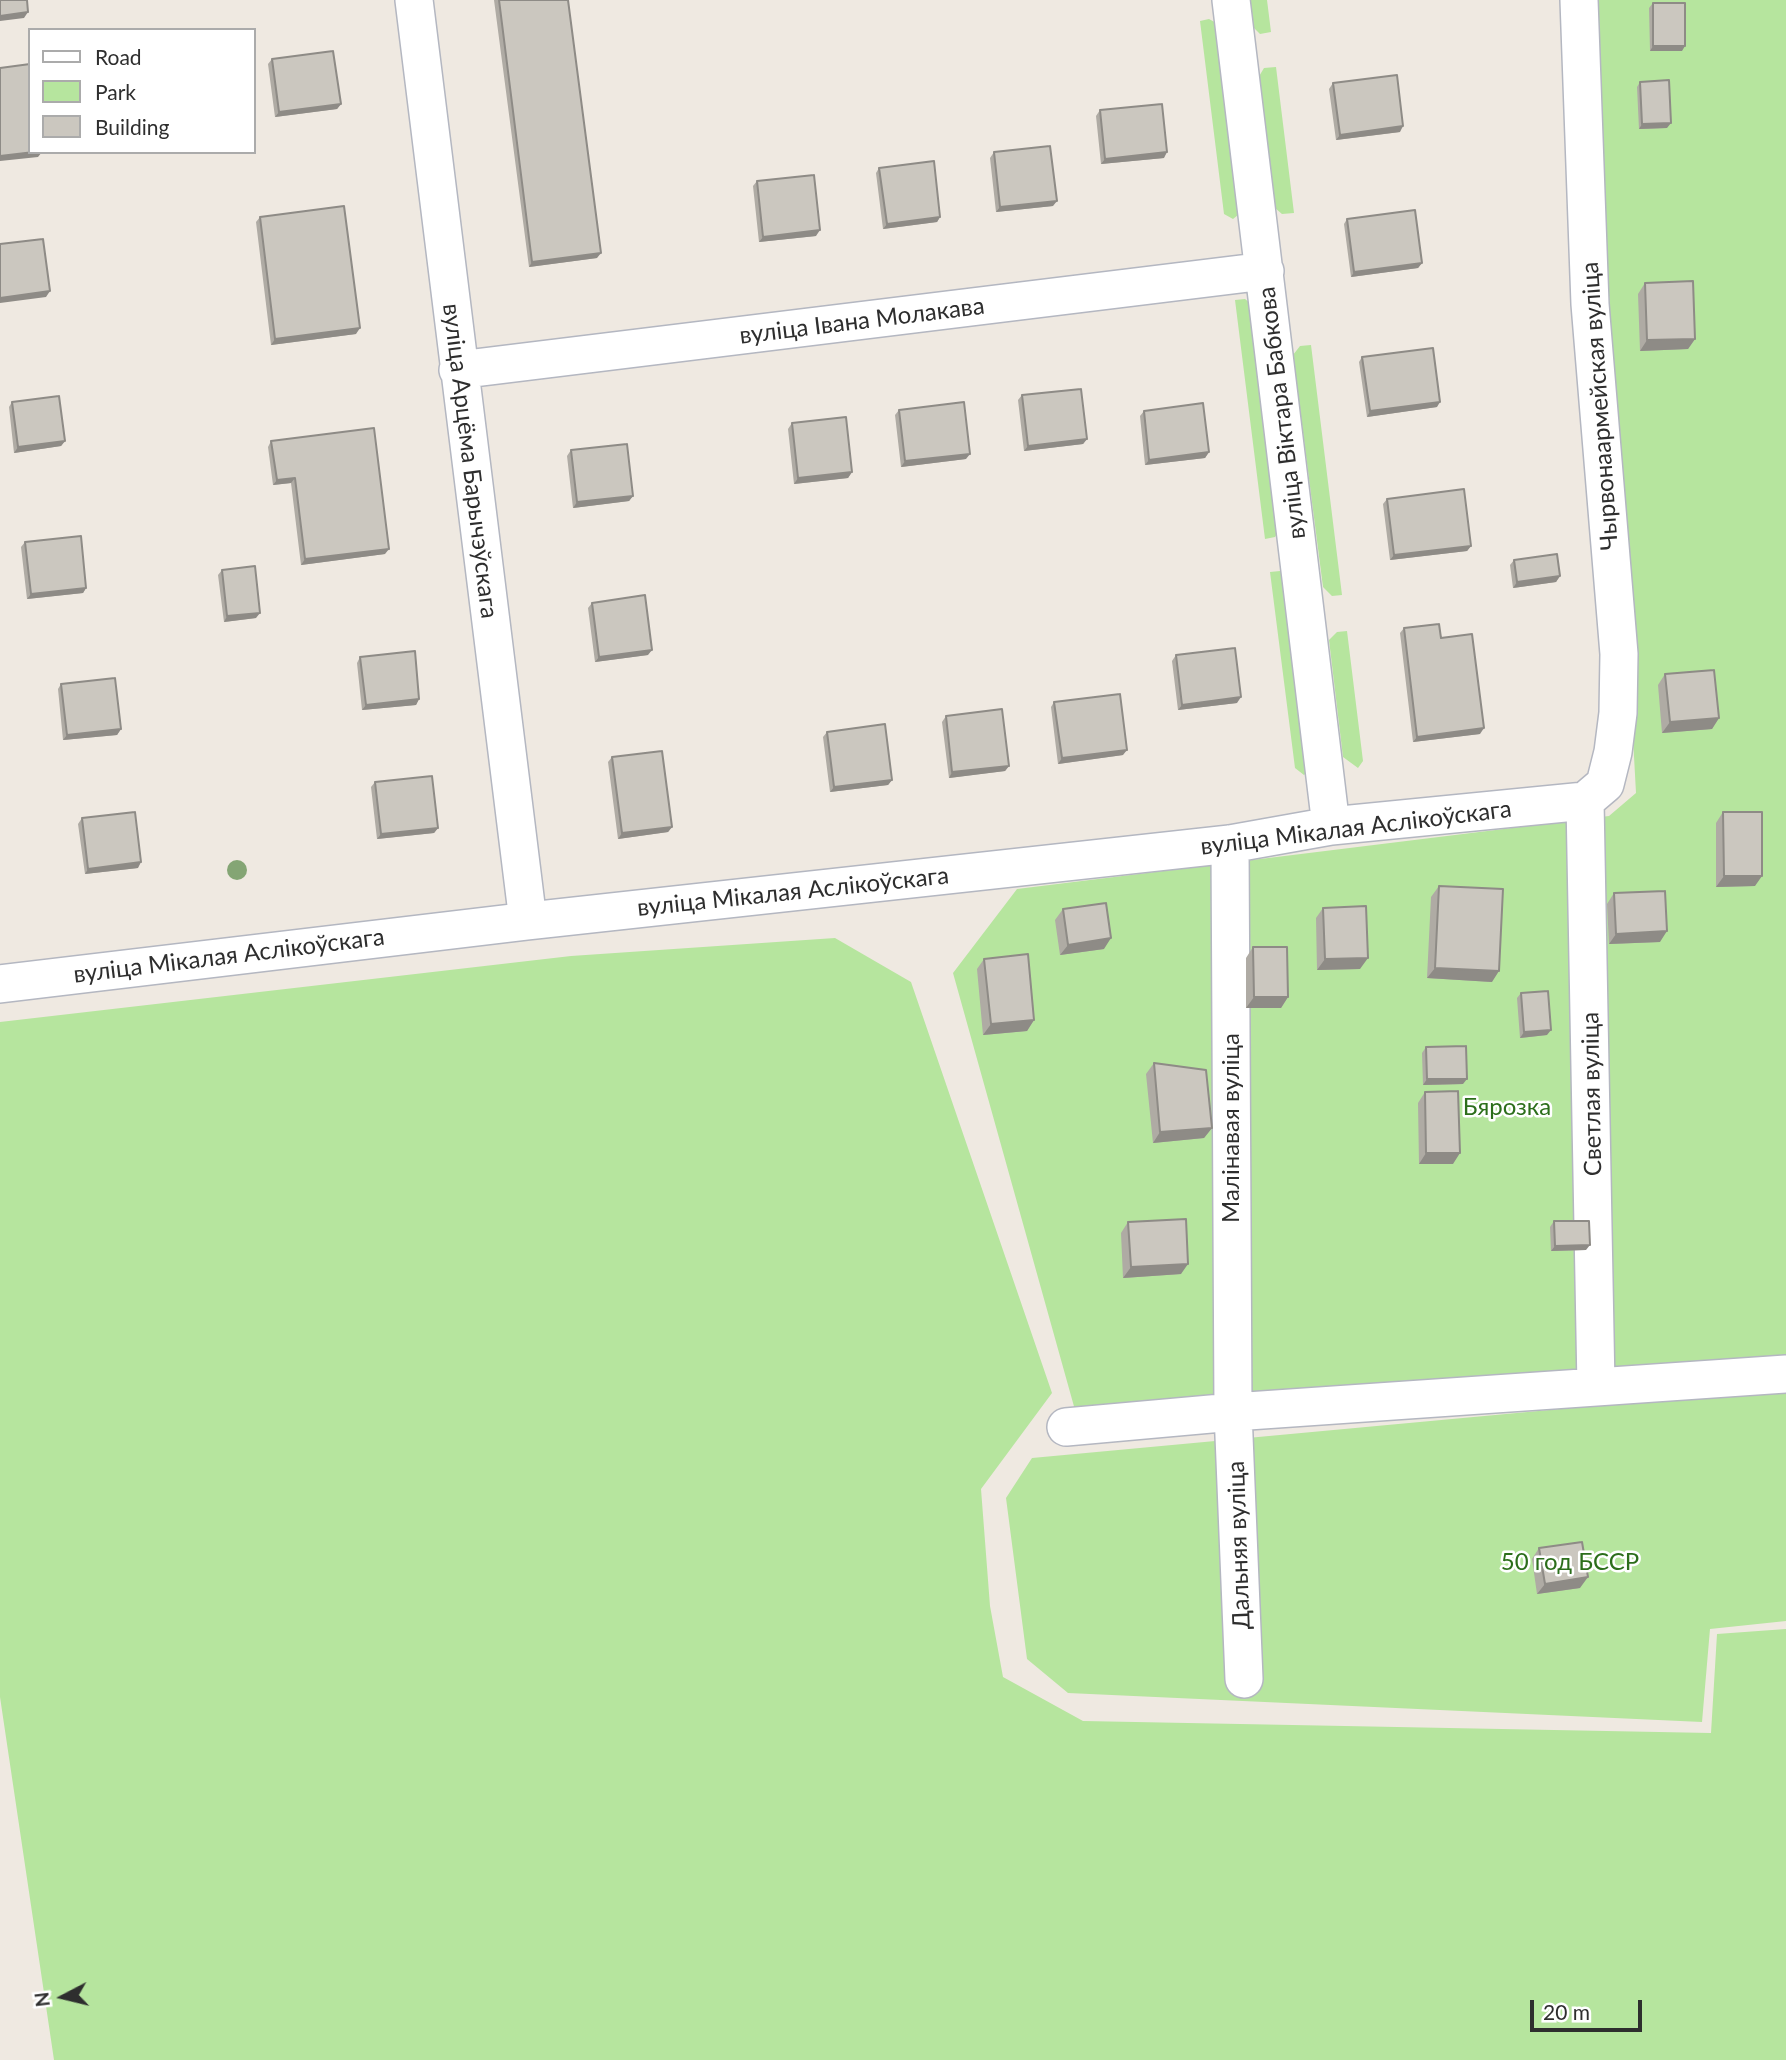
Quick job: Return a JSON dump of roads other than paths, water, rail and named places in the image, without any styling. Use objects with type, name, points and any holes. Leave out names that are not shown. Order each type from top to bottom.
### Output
[{"type":"street","name":"вуліца Арцёма Барычэўскага","points":[[414,0],[528,921]]},
{"type":"street","name":"вуліца Віктара Бабкова","points":[[1231,0],[1331,825]]},
{"type":"street","name":"Чырвонаармейская вуліца","points":[[1579,0],[1590,304],[1619,654],[1619,713],[1613,752],[1605,784],[1585,801]]},
{"type":"street","name":"вуліца Івана Молакава","points":[[458,370],[1265,271]]},
{"type":"street","name":"вуліца Мікалая Аслікоўскага","points":[[0,984],[528,921],[1230,844],[1331,825],[1585,801]]},
{"type":"street","name":"Светлая вуліца","points":[[1585,801],[1596,1387]]},
{"type":"street","name":"Малінавая вуліца","points":[[1230,844],[1233,1412]]},
{"type":"street","points":[[1066,1427],[1233,1412],[1786,1374]]},
{"type":"street","name":"Дальняя вуліца","points":[[1233,1412],[1244,1679]]},
{"type":"park label","name":"Бярозка","points":[[1507,1107]]},
{"type":"park label","name":"50 год БССР","points":[[1570,1562]]}]
